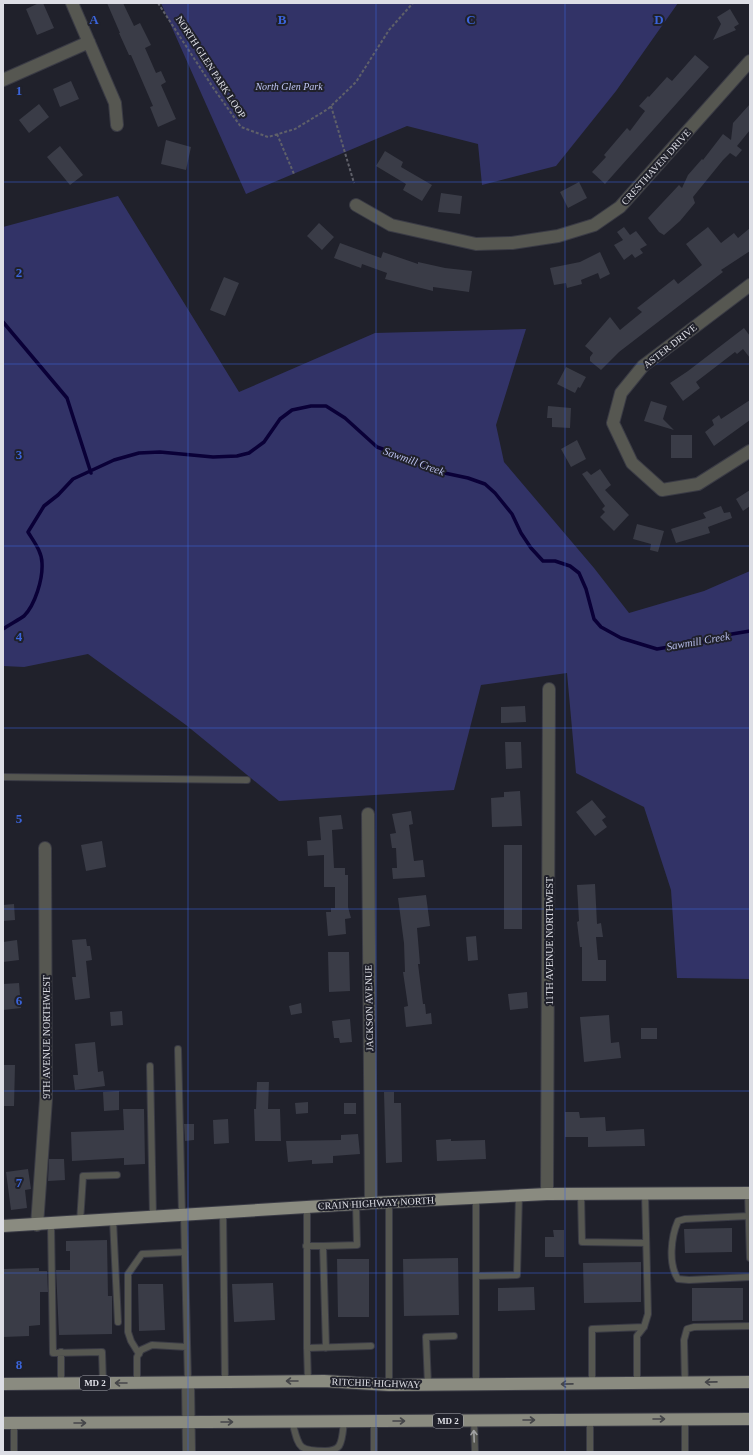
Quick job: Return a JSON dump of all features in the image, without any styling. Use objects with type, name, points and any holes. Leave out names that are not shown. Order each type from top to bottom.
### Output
[{"type":"main road","name":"CRAIN HIGHWAY NORTH","points":[[3,1226],[519,1195],[749,1193]]},
{"type":"main road","name":"RITCHIE HIGHWAY","points":[[3,1384],[308,1381],[389,1385],[750,1382]]},
{"type":"main road","name":"MD 2","points":[[9,1423],[750,1419]]},
{"type":"street","points":[[72,3],[115,103],[117,125]]},
{"type":"street","points":[[3,80],[89,42]]},
{"type":"street","name":"CRESTHAVEN DRIVE","points":[[356,205],[391,225],[476,244],[512,243],[558,236],[594,225],[620,207],[750,61]]},
{"type":"street","name":"ASTER DRIVE","points":[[750,285],[643,366],[621,394],[613,423],[632,463],[662,490],[698,484],[750,451]]},
{"type":"street","name":"11TH AVENUE NORTHWEST","points":[[547,1194],[549,689]]},
{"type":"street","name":"JACKSON AVENUE","points":[[368,814],[371,1203]]},
{"type":"street","name":"9TH AVENUE NORTHWEST","points":[[37,1225],[46,1099],[45,848]]},
{"type":"street","points":[[188,1383],[189,1452]]},
{"type":"lane","points":[[3,777],[247,780]]},
{"type":"lane","points":[[178,1049],[188,1383]]},
{"type":"lane","points":[[150,1066],[153,1217]]},
{"type":"lane","points":[[80,1222],[83,1176],[116,1175]]},
{"type":"lane","points":[[637,1383],[637,1336],[644,1327],[648,1314],[645,1193]]},
{"type":"lane","points":[[749,1193],[748,1216],[750,1258]]},
{"type":"lane","points":[[581,1194],[582,1242],[646,1243]]},
{"type":"lane","points":[[476,1276],[517,1275],[519,1195]]},
{"type":"lane","points":[[476,1198],[476,1384]]},
{"type":"lane","points":[[389,1202],[389,1385]]},
{"type":"lane","points":[[306,1246],[357,1245],[356,1204]]},
{"type":"lane","points":[[307,1207],[306,1246],[308,1381]]},
{"type":"lane","points":[[223,1212],[225,1382]]},
{"type":"lane","points":[[748,1216],[685,1218],[678,1221],[672,1256],[674,1273],[678,1279],[689,1280],[750,1277]]},
{"type":"lane","points":[[114,1220],[118,1322]]},
{"type":"lane","points":[[51,1224],[52,1337],[54,1353],[102,1352],[103,1383]]},
{"type":"lane","points":[[323,1246],[326,1348]]},
{"type":"lane","points":[[139,1354],[131,1341],[128,1332],[128,1274],[142,1254],[185,1252]]},
{"type":"lane","points":[[685,1383],[684,1340],[687,1329],[694,1327],[750,1326]]},
{"type":"lane","points":[[592,1383],[592,1329],[644,1327]]},
{"type":"lane","points":[[428,1385],[426,1337],[454,1336]]},
{"type":"lane","points":[[137,1383],[139,1354],[141,1350],[152,1345],[187,1347]]},
{"type":"lane","points":[[307,1348],[371,1346]]},
{"type":"lane","points":[[61,1352],[61,1384]]},
{"type":"lane","points":[[685,1419],[686,1452]]},
{"type":"lane","points":[[474,1420],[475,1452]]},
{"type":"lane","points":[[590,1420],[590,1452]]},
{"type":"lane","points":[[292,1421],[298,1442],[302,1448],[308,1451],[331,1451],[336,1449],[340,1445],[344,1421]]},
{"type":"lane","points":[[374,1421],[374,1452]]},
{"type":"lane","points":[[9,1423],[14,1452]]},
{"type":"path","name":"NORTH GLEN PARK LOOP","points":[[158,3],[214,89],[241,127],[268,137],[295,129],[331,106],[356,82],[389,30],[413,3]]},
{"type":"path","points":[[331,106],[354,183]]},
{"type":"path","points":[[277,134],[294,174]]},
{"type":"green space","name":"North Glen Park","points":[[161,3],[678,3],[616,91],[556,166],[482,185],[478,144],[407,126],[246,194]]},
{"type":"green space","points":[[118,196],[239,392],[375,333],[526,329],[496,425],[504,462],[594,568],[629,613],[704,591],[750,571],[750,979],[677,978],[671,890],[644,807],[576,773],[567,673],[481,685],[454,790],[279,801],[186,725],[88,654],[24,667],[3,666],[3,227]]},
{"type":"building","points":[[39,3],[43,3],[54,28],[37,35],[26,9]]},
{"type":"building","points":[[107,3],[123,3],[134,26],[140,23],[151,45],[145,48],[156,73],[161,71],[166,82],[161,85],[176,119],[158,127],[150,107],[153,106],[131,55],[129,55],[119,33]]},
{"type":"building","points":[[730,9],[739,24],[734,27],[736,30],[713,40],[721,24],[717,17]]},
{"type":"building","points":[[695,55],[709,67],[605,184],[592,172],[606,157],[604,155],[627,128],[630,131],[645,111],[639,106],[667,77],[672,81]]},
{"type":"building","points":[[71,81],[79,99],[60,107],[53,89]]},
{"type":"building","points":[[39,104],[49,117],[29,133],[19,120]]},
{"type":"building","points":[[750,104],[750,130],[737,146],[742,150],[736,157],[730,153],[723,160],[693,197],[695,203],[680,221],[664,235],[659,232],[648,218],[679,185],[682,188],[688,175],[702,159],[703,160],[723,134],[731,140],[733,123]]},
{"type":"building","points":[[166,140],[191,147],[186,170],[161,164]]},
{"type":"building","points":[[60,146],[83,175],[70,185],[47,157]]},
{"type":"building","points":[[385,151],[403,162],[401,167],[432,185],[422,201],[403,190],[406,184],[376,166]]},
{"type":"building","points":[[579,182],[587,198],[568,208],[560,192]]},
{"type":"building","points":[[441,193],[462,196],[460,214],[438,212]]},
{"type":"building","points":[[319,223],[334,237],[322,250],[307,236]]},
{"type":"building","points":[[624,227],[630,235],[636,231],[647,245],[640,249],[643,253],[635,258],[632,254],[624,260],[614,245],[623,240],[617,232]]},
{"type":"building","points":[[708,227],[721,243],[734,233],[738,238],[750,228],[750,251],[721,270],[723,272],[619,352],[601,370],[590,361],[590,357],[593,353],[585,346],[610,317],[620,330],[642,312],[637,308],[674,279],[678,284],[702,265],[686,244]]},
{"type":"building","points":[[340,243],[381,258],[383,252],[418,264],[418,262],[445,268],[472,271],[469,292],[433,287],[433,291],[385,279],[387,273],[362,264],[361,268],[334,258]]},
{"type":"building","points":[[600,252],[610,274],[600,279],[598,273],[581,280],[582,284],[567,288],[566,283],[554,285],[550,268],[580,262]]},
{"type":"building","points":[[224,277],[239,283],[225,316],[210,310]]},
{"type":"building","points":[[744,328],[750,336],[750,358],[743,349],[737,354],[735,352],[696,382],[700,388],[683,401],[670,383]]},
{"type":"building","points":[[566,367],[586,377],[580,388],[578,387],[575,393],[557,384]]},
{"type":"building","points":[[750,400],[750,420],[714,446],[705,432],[714,425],[712,420],[719,415],[721,419]]},
{"type":"building","points":[[651,401],[667,406],[663,419],[674,430],[644,421]]},
{"type":"building","points":[[548,406],[571,408],[570,428],[552,427],[552,418],[547,418]]},
{"type":"building","points":[[671,435],[692,435],[692,458],[671,458]]},
{"type":"building","points":[[577,440],[586,459],[571,467],[561,449]]},
{"type":"building","points":[[600,469],[611,485],[605,490],[629,515],[614,531],[600,517],[605,512],[602,509],[605,506],[582,474],[587,471],[591,475]]},
{"type":"building","points":[[750,490],[750,506],[743,511],[736,499]]},
{"type":"building","points":[[721,506],[724,513],[730,512],[732,518],[708,527],[710,533],[676,543],[671,529],[706,518],[703,513]]},
{"type":"building","points":[[637,524],[664,531],[658,552],[650,550],[651,544],[633,539]]},
{"type":"building","points":[[525,706],[526,722],[501,723],[501,707]]},
{"type":"building","points":[[505,742],[521,742],[522,768],[506,769]]},
{"type":"building","points":[[520,791],[522,826],[492,827],[491,798],[504,797],[504,792]]},
{"type":"building","points":[[592,800],[606,817],[602,820],[607,827],[595,836],[576,812]]},
{"type":"building","points":[[411,811],[413,824],[409,825],[414,861],[423,860],[425,877],[393,879],[392,868],[397,868],[396,848],[392,848],[390,834],[396,833],[392,814]]},
{"type":"building","points":[[341,815],[343,829],[332,830],[334,868],[345,868],[345,875],[348,875],[348,907],[351,918],[345,919],[346,934],[328,936],[326,912],[331,912],[331,908],[335,908],[335,887],[324,887],[324,855],[308,856],[307,841],[321,840],[319,817]]},
{"type":"building","points":[[102,841],[106,867],[86,871],[81,845]]},
{"type":"building","points":[[504,845],[522,845],[522,929],[504,929]]},
{"type":"building","points":[[595,884],[597,924],[601,923],[603,937],[596,937],[598,960],[606,960],[606,981],[582,981],[582,947],[580,947],[577,922],[579,921],[577,885]]},
{"type":"building","points":[[426,895],[430,926],[417,928],[420,964],[418,964],[423,1004],[425,1004],[426,1014],[431,1013],[432,1024],[406,1027],[404,1007],[408,1006],[403,972],[405,972],[404,943],[398,898]]},
{"type":"building","points":[[14,904],[15,920],[3,921],[3,905]]},
{"type":"building","points":[[476,936],[478,960],[468,961],[466,937]]},
{"type":"building","points":[[86,939],[87,946],[90,946],[92,960],[86,961],[90,998],[75,1000],[72,977],[76,977],[72,940]]},
{"type":"building","points":[[17,940],[19,960],[3,962],[3,942]]},
{"type":"building","points":[[328,952],[349,952],[350,991],[329,992]]},
{"type":"building","points":[[19,983],[21,1008],[3,1010],[3,984]]},
{"type":"building","points":[[527,992],[528,1008],[510,1010],[508,994]]},
{"type":"building","points":[[301,1003],[302,1013],[291,1015],[289,1006]]},
{"type":"building","points":[[122,1011],[123,1025],[111,1026],[110,1012]]},
{"type":"building","points":[[609,1015],[611,1043],[619,1042],[621,1058],[584,1062],[580,1017]]},
{"type":"building","points":[[350,1019],[352,1042],[340,1043],[339,1038],[334,1038],[332,1021]]},
{"type":"building","points":[[641,1028],[657,1028],[657,1039],[641,1039]]},
{"type":"building","points":[[95,1042],[98,1072],[103,1071],[105,1086],[75,1090],[73,1075],[78,1075],[75,1044]]},
{"type":"building","points":[[3,1065],[15,1065],[14,1106],[3,1106]]},
{"type":"building","points":[[257,1082],[269,1082],[268,1109],[280,1109],[281,1141],[255,1141],[254,1109],[256,1109]]},
{"type":"building","points":[[119,1091],[119,1110],[104,1111],[103,1092]]},
{"type":"building","points":[[384,1092],[394,1092],[394,1103],[401,1103],[402,1162],[386,1163]]},
{"type":"building","points":[[308,1102],[308,1113],[296,1114],[295,1103]]},
{"type":"building","points":[[344,1103],[356,1103],[356,1114],[344,1114]]},
{"type":"building","points":[[123,1109],[144,1109],[145,1164],[124,1165],[124,1158],[72,1161],[71,1132],[124,1130]]},
{"type":"building","points":[[565,1112],[579,1112],[580,1118],[605,1117],[606,1131],[644,1129],[645,1146],[588,1147],[588,1137],[565,1137]]},
{"type":"building","points":[[228,1119],[229,1143],[214,1144],[213,1120]]},
{"type":"building","points":[[184,1124],[194,1124],[194,1140],[185,1141]]},
{"type":"building","points":[[358,1134],[360,1154],[333,1156],[333,1163],[312,1164],[312,1160],[288,1162],[286,1141],[341,1140],[341,1135]]},
{"type":"building","points":[[451,1139],[451,1141],[485,1140],[486,1159],[437,1161],[436,1140]]},
{"type":"building","points":[[49,1159],[64,1159],[65,1180],[48,1181]]},
{"type":"building","points":[[28,1169],[31,1189],[25,1190],[27,1208],[11,1210],[6,1172]]},
{"type":"building","points":[[732,1228],[732,1252],[685,1253],[684,1229]]},
{"type":"building","points":[[553,1230],[564,1230],[564,1257],[545,1257],[545,1237],[554,1237]]},
{"type":"building","points":[[107,1240],[108,1296],[112,1296],[112,1334],[59,1335],[56,1270],[70,1270],[70,1251],[66,1251],[66,1241]]},
{"type":"building","points":[[458,1258],[459,1315],[404,1316],[403,1259]]},
{"type":"building","points":[[337,1259],[369,1259],[369,1317],[338,1317]]},
{"type":"building","points":[[641,1262],[641,1302],[584,1303],[583,1263]]},
{"type":"building","points":[[39,1268],[39,1271],[47,1271],[48,1292],[40,1292],[40,1325],[29,1326],[29,1336],[3,1337],[3,1269]]},
{"type":"building","points":[[273,1283],[275,1320],[234,1322],[232,1284]]},
{"type":"building","points":[[138,1284],[163,1284],[165,1330],[139,1331]]},
{"type":"building","points":[[534,1287],[535,1310],[498,1311],[498,1288]]},
{"type":"building","points":[[692,1288],[743,1288],[743,1320],[692,1321]]},
{"type":"waterway","points":[[3,322],[67,398],[91,473]]},
{"type":"waterway","name":"Sawmill Creek","points":[[3,629],[24,616],[32,605],[40,584],[42,559],[28,532],[44,506],[58,495],[73,479],[114,460],[139,453],[160,452],[213,457],[237,456],[249,453],[264,442],[280,419],[292,410],[311,406],[326,406],[345,418],[377,447],[413,460],[435,471],[468,478],[485,484],[495,493],[512,514],[521,533],[531,548],[543,561],[555,561],[570,566],[579,573],[586,589],[594,619],[601,627],[621,638],[657,649],[675,646],[689,641],[708,642],[732,634],[750,631]]}]
